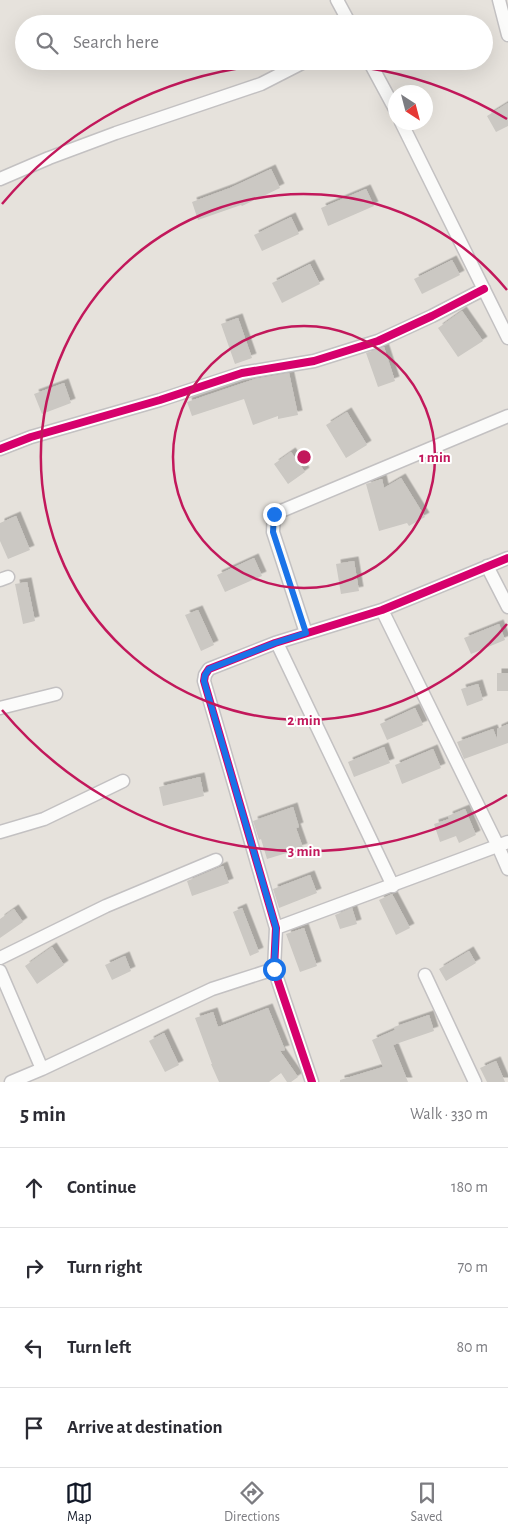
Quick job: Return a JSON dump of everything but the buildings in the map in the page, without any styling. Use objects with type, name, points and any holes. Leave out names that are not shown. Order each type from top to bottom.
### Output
[{"type":"street","points":[[337,0],[345,15]]},
{"type":"street","points":[[499,0],[508,35]]},
{"type":"street","points":[[0,179],[116,133],[261,84],[288,70]]},
{"type":"street","points":[[374,70],[388,96]]},
{"type":"street","points":[[405,130],[508,338]]},
{"type":"street","points":[[0,449],[31,437],[160,400],[242,373],[314,361],[378,341],[484,289]]},
{"type":"street","points":[[306,633],[273,532],[274,514],[508,416]]},
{"type":"street","points":[[312,1082],[274,969],[276,928],[204,681],[205,675],[209,669],[306,633],[382,610],[508,558]]},
{"type":"street","points":[[487,566],[508,607]]},
{"type":"street","points":[[382,610],[503,844],[508,870]]},
{"type":"street","points":[[277,643],[393,886]]},
{"type":"street","points":[[0,708],[56,694]]},
{"type":"street","points":[[0,832],[44,819],[123,780]]},
{"type":"street","points":[[276,928],[503,844]]},
{"type":"street","points":[[0,958],[106,906],[216,860]]},
{"type":"street","points":[[11,1082],[42,1070],[212,989],[274,969]]},
{"type":"street","points":[[0,971],[42,1070]]},
{"type":"street","points":[[425,975],[475,1082]]},
{"type":"cycle path","points":[[0,449],[31,437],[160,400],[242,373],[314,361],[378,341],[484,289]]},
{"type":"cycle path","points":[[312,1082],[274,969],[276,928],[204,681],[205,675],[209,669],[275,643],[382,610],[508,558]]},
{"type":"route","points":[[274,514],[273,532],[306,633],[209,669],[204,681],[276,928],[274,969]]}]
